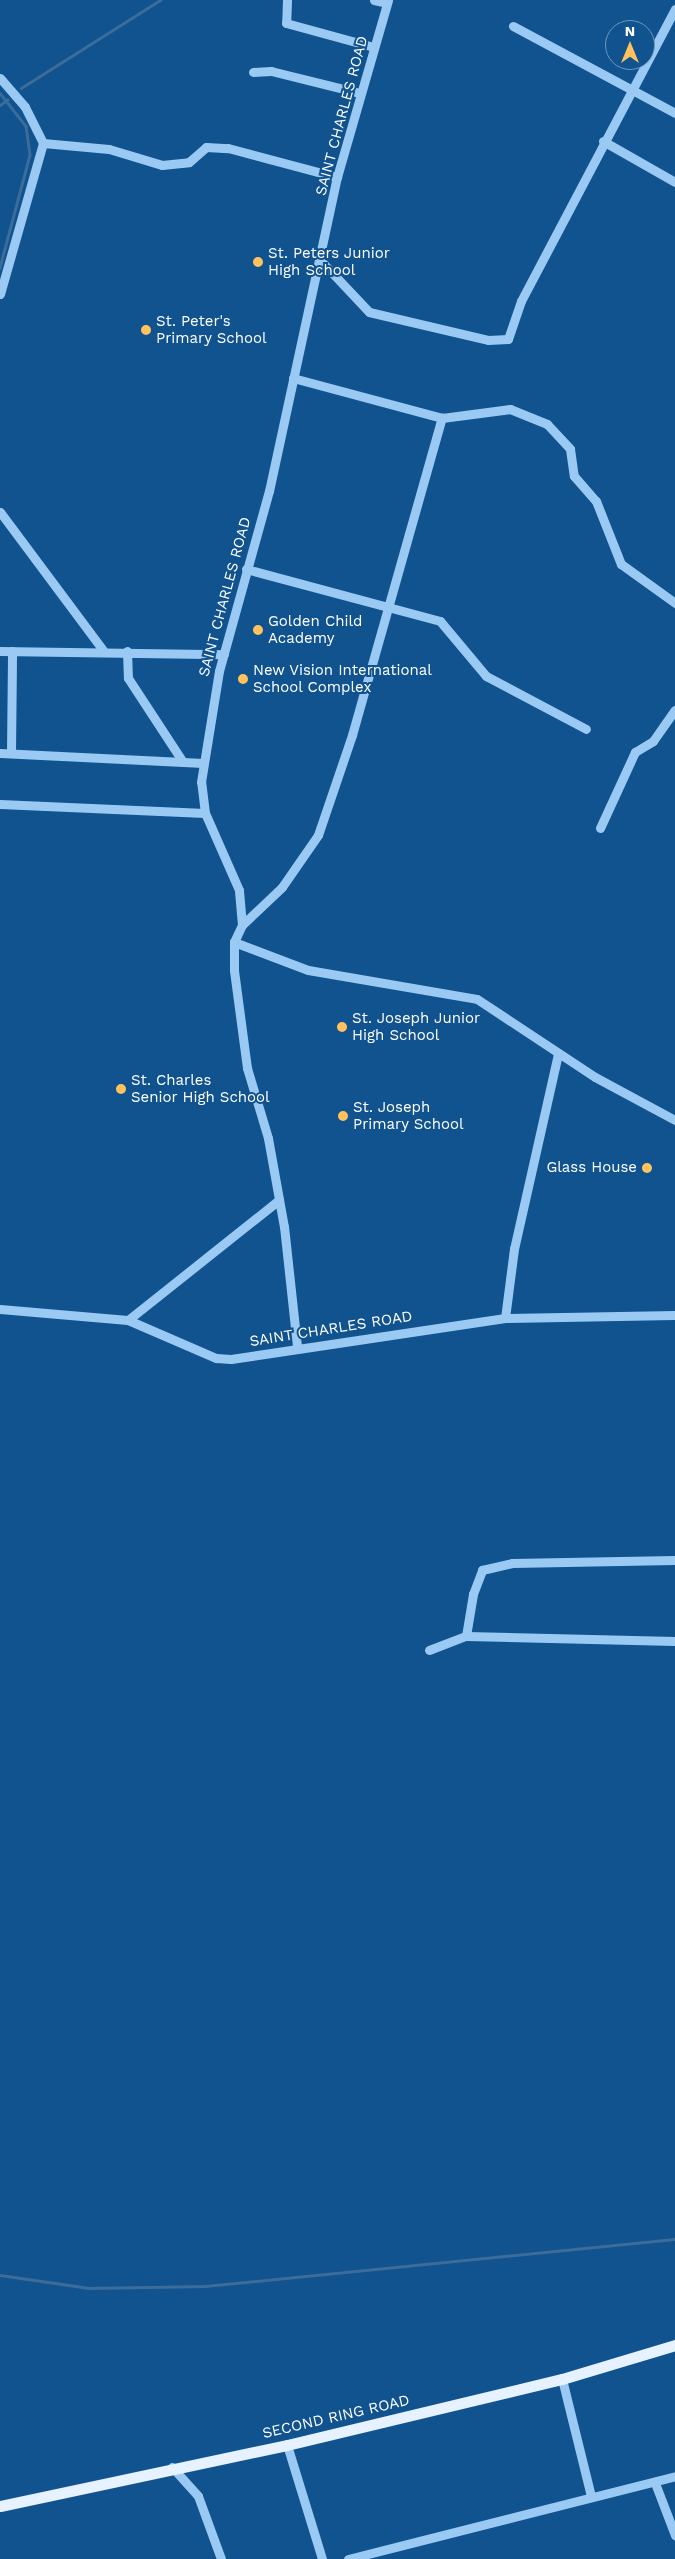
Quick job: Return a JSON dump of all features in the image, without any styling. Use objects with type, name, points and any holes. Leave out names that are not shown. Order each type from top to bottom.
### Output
[{"type":"main road","name":"SECOND RING ROAD","points":[[0,2506],[172,2467],[288,2444],[562,2379],[675,2345]]},
{"type":"street","points":[[287,0],[286,23],[374,47]]},
{"type":"street","points":[[374,0],[387,2]]},
{"type":"street","name":"SAINT CHARLES ROAD","points":[[242,925],[234,872],[205,813],[203,763],[224,654],[269,491],[293,378],[321,261],[337,177],[387,2]]},
{"type":"street","points":[[321,261],[369,312],[502,342],[512,333],[521,300],[630,88],[675,9]]},
{"type":"street","points":[[513,26],[675,113]]},
{"type":"street","points":[[253,72],[270,71],[360,93]]},
{"type":"street","points":[[0,78],[25,107],[43,142],[0,292]]},
{"type":"street","points":[[43,142],[109,149],[162,165],[183,164],[212,146],[337,177]]},
{"type":"street","points":[[603,142],[675,182]]},
{"type":"street","points":[[293,378],[442,418],[510,409],[547,424],[570,449],[574,476],[596,501],[621,564],[675,603]]},
{"type":"street","points":[[297,1346],[279,1200],[247,1068],[234,942],[242,925],[282,887],[318,835],[390,607],[442,418]]},
{"type":"street","points":[[0,512],[103,650]]},
{"type":"street","points":[[246,569],[390,607],[448,626],[486,676],[586,729]]},
{"type":"street","points":[[0,651],[103,650],[224,654]]},
{"type":"street","points":[[11,753],[12,651]]},
{"type":"street","points":[[127,651],[128,678],[167,731],[183,762]]},
{"type":"street","points":[[600,828],[635,752],[653,741],[675,710]]},
{"type":"street","points":[[0,753],[203,763]]},
{"type":"street","points":[[0,804],[205,813]]},
{"type":"street","points":[[234,942],[308,970],[476,999],[558,1053],[675,1120]]},
{"type":"street","points":[[505,1318],[514,1249],[558,1053]]},
{"type":"street","points":[[128,1320],[279,1200]]},
{"type":"street","name":"SAINT CHARLES ROAD","points":[[0,1309],[128,1320],[216,1358],[505,1318],[675,1315]]},
{"type":"street","points":[[466,1636],[473,1594],[482,1570],[512,1563],[675,1560]]},
{"type":"street","points":[[429,1650],[466,1636],[675,1641]]},
{"type":"street","points":[[562,2379],[591,2496]]},
{"type":"street","points":[[288,2444],[322,2559]]},
{"type":"street","points":[[172,2467],[198,2496],[221,2559]]},
{"type":"street","points":[[348,2559],[591,2496],[655,2483],[675,2476]]},
{"type":"street","points":[[655,2483],[675,2535]]},
{"type":"waterway","points":[[21,88],[160,0]]},
{"type":"waterway","points":[[0,93],[26,126],[30,155],[0,268]]},
{"type":"waterway","points":[[0,105],[7,100]]},
{"type":"waterway","points":[[0,2275],[89,2288],[205,2286],[675,2239]]},
{"type":"place","name":"St. Peters Junior High School","points":[[258,262]]},
{"type":"place","name":"St. Peter's Primary School","points":[[146,330]]},
{"type":"place","name":"Golden Child Academy","points":[[258,630]]},
{"type":"place","name":"New Vision International School Complex","points":[[243,679]]},
{"type":"place","name":"St. Joseph Junior High School","points":[[342,1027]]},
{"type":"place","name":"St. Charles Senior High School","points":[[121,1089]]},
{"type":"place","name":"St. Joseph Primary School","points":[[343,1116]]},
{"type":"place","name":"Glass House","points":[[647,1168]]}]
